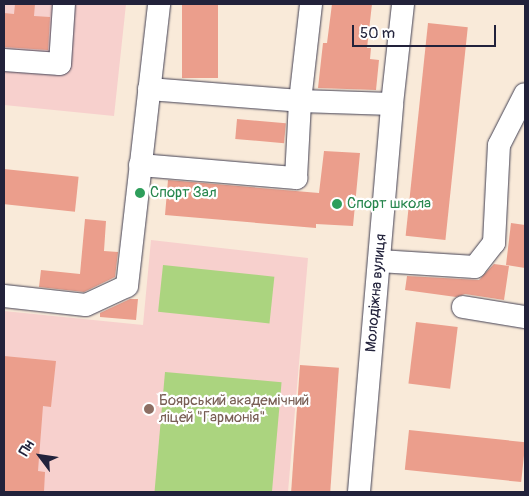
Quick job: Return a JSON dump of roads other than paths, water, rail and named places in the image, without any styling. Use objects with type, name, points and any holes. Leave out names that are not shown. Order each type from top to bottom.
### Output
[{"type":"street","points":[[4,60],[60,64],[64,4]]},
{"type":"street","points":[[4,296],[86,305],[127,286],[159,4]]},
{"type":"street","points":[[140,165],[296,178],[300,101],[311,4]]},
{"type":"street","name":"Молодіжна вулиця","points":[[359,492],[392,104],[403,4]]},
{"type":"street","points":[[149,89],[300,101],[392,104]]},
{"type":"street","points":[[379,261],[474,267],[494,243],[499,146],[525,94]]},
{"type":"street","points":[[463,307],[525,317]]},
{"type":"place","name":"Спорт Зал","points":[[140,193]]},
{"type":"place","name":"Спорт школа","points":[[337,204]]},
{"type":"place","name":"Боярський академічний ліцей \"Гармонія\"","points":[[149,409]]}]
